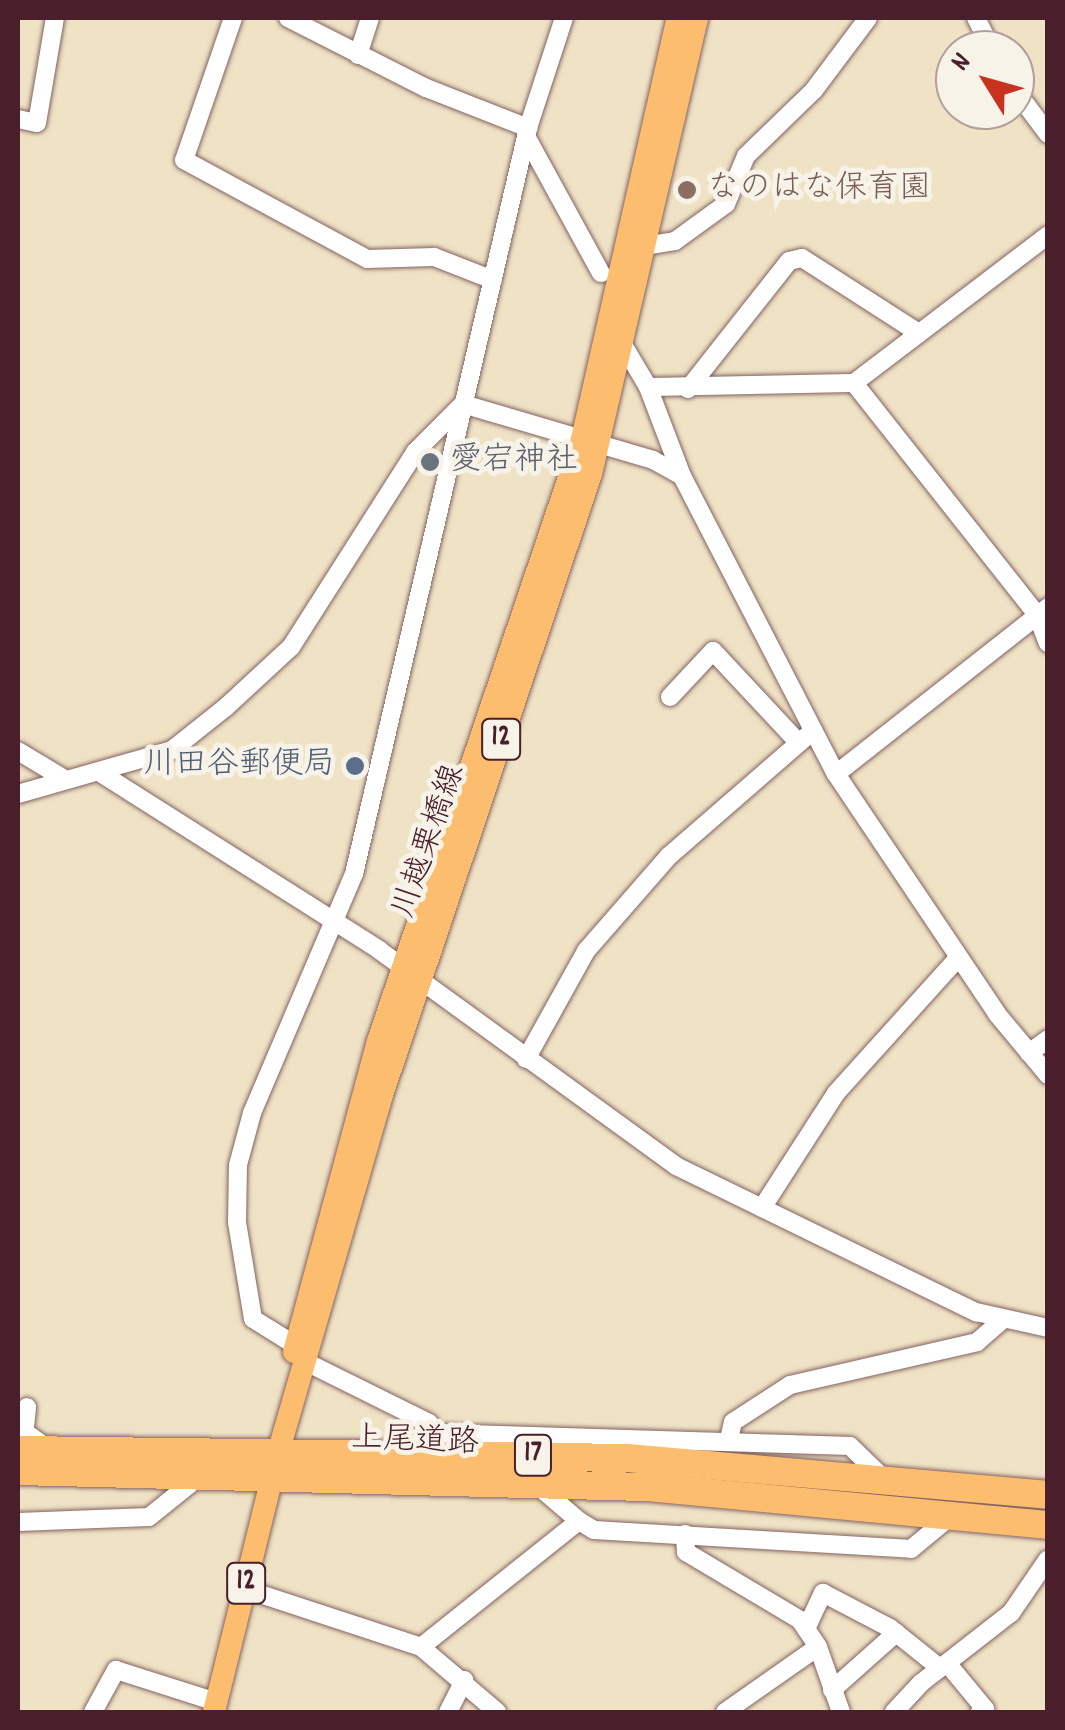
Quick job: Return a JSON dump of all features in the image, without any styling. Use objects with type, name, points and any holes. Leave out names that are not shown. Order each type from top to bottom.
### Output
[{"type":"highway","name":"上尾道路","points":[[20,1435],[52,1451],[533,1482],[1048,1525]]},
{"type":"highway","name":"上尾道路","points":[[18,1471],[201,1475],[275,1464],[397,1454],[627,1458],[1048,1495]]},
{"type":"main road","name":"川越栗橋線","points":[[590,441],[678,18]]},
{"type":"main road","name":"川越栗橋線","points":[[215,1707],[275,1464],[277,1418],[301,1354],[410,974],[622,343],[697,18]]},
{"type":"street","points":[[18,119],[37,123],[54,18]]},
{"type":"street","points":[[233,18],[184,160],[368,259],[434,258],[492,280]]},
{"type":"street","points":[[288,18],[527,133],[601,273]]},
{"type":"street","points":[[358,55],[370,18]]},
{"type":"street","points":[[436,1432],[430,1422],[301,1354],[252,1319],[235,1184],[252,1112],[337,922],[378,779],[527,133],[564,18]]},
{"type":"street","points":[[644,246],[675,240],[726,204],[746,156],[814,90],[868,18]]},
{"type":"street","points":[[648,388],[854,383],[1048,236]]},
{"type":"street","points":[[688,388],[789,260],[802,258],[919,334]]},
{"type":"street","points":[[622,343],[648,388],[682,476],[806,736]]},
{"type":"street","points":[[854,383],[1042,611],[1048,643]]},
{"type":"street","points":[[463,404],[590,441],[682,476]]},
{"type":"street","points":[[18,794],[63,778],[100,772],[172,750],[274,663],[308,622],[415,452],[463,404]]},
{"type":"street","points":[[836,774],[1042,611]]},
{"type":"street","points":[[670,697],[713,651],[806,736],[836,774],[958,958],[1048,1074]]},
{"type":"street","points":[[526,1059],[586,951],[670,856],[806,736]]},
{"type":"street","points":[[18,750],[63,778]]},
{"type":"street","points":[[100,772],[337,922],[676,1166],[1001,1321],[1048,1328]]},
{"type":"street","points":[[762,1208],[836,1093],[958,958]]},
{"type":"street","points":[[1029,1053],[1048,1038]]},
{"type":"street","points":[[730,1439],[733,1422],[790,1384],[977,1342],[1001,1321]]},
{"type":"street","points":[[20,1435],[27,1407]]},
{"type":"street","points":[[397,1454],[436,1432],[730,1439],[850,1446],[884,1479]]},
{"type":"street","points":[[18,1522],[149,1517],[201,1475]]},
{"type":"street","points":[[533,1482],[594,1530],[911,1548],[951,1516]]},
{"type":"street","points":[[421,1648],[579,1521]]},
{"type":"street","points":[[685,1534],[686,1552],[806,1629],[818,1647],[834,1705]]},
{"type":"street","points":[[895,1712],[944,1666],[1011,1614],[1048,1559]]},
{"type":"street","points":[[245,1588],[421,1648],[498,1712]]},
{"type":"street","points":[[806,1629],[823,1593],[896,1632],[944,1666],[984,1709],[980,1712]]},
{"type":"street","points":[[834,1705],[896,1632]]},
{"type":"street","points":[[726,1712],[818,1647]]},
{"type":"street","points":[[93,1712],[116,1670],[215,1707]]},
{"type":"street","points":[[448,1712],[464,1680]]},
{"type":"place","name":"なのはな保育園","points":[[687,190]]},
{"type":"place","name":"愛宕神社","points":[[430,462]]},
{"type":"place","name":"川田谷郵便局","points":[[355,766]]}]
